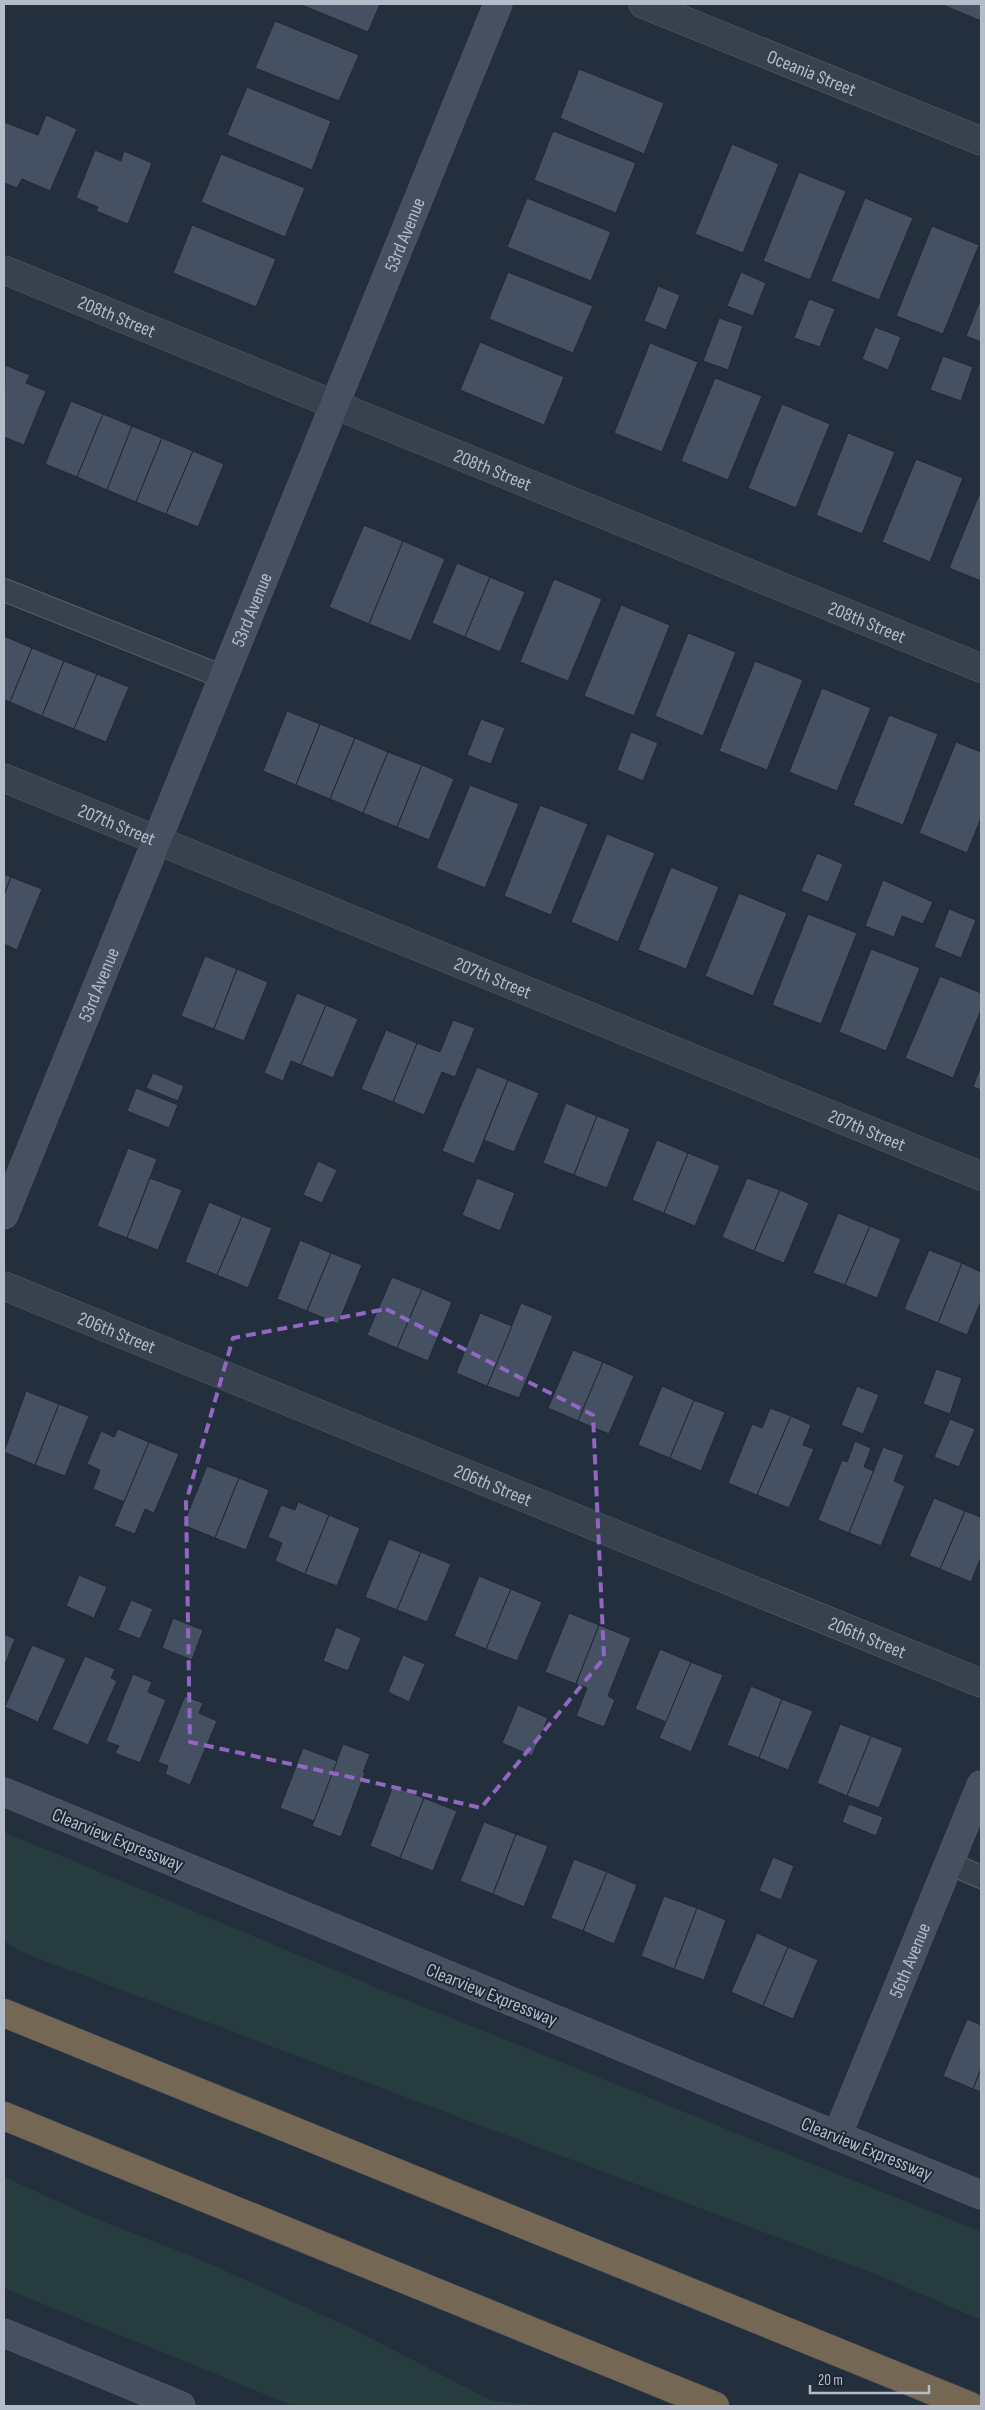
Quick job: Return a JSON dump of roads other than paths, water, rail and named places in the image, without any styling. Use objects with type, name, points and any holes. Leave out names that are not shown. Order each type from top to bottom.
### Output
[{"type":"highway","points":[[4,2013],[970,2406]]},
{"type":"highway","points":[[4,2116],[715,2406]]},
{"type":"street","name":"53rd Avenue","points":[[4,1215],[498,4]]},
{"type":"street","name":"Oceania Street","points":[[643,4],[981,142]]},
{"type":"street","name":"208th Street","points":[[4,270],[981,668]]},
{"type":"street","name":"207th Street","points":[[4,778],[981,1176]]},
{"type":"street","name":"206th Street","points":[[4,1286],[981,1684]]},
{"type":"street","name":"56th Avenue","points":[[837,2136],[981,1785]]},
{"type":"street","name":"Clearview Expressway","points":[[4,1792],[981,2195]]},
{"type":"street","points":[[4,2333],[181,2406]]},
{"type":"lane","points":[[4,590],[223,676]]},
{"type":"lane","points":[[949,1863],[981,1876]]}]
